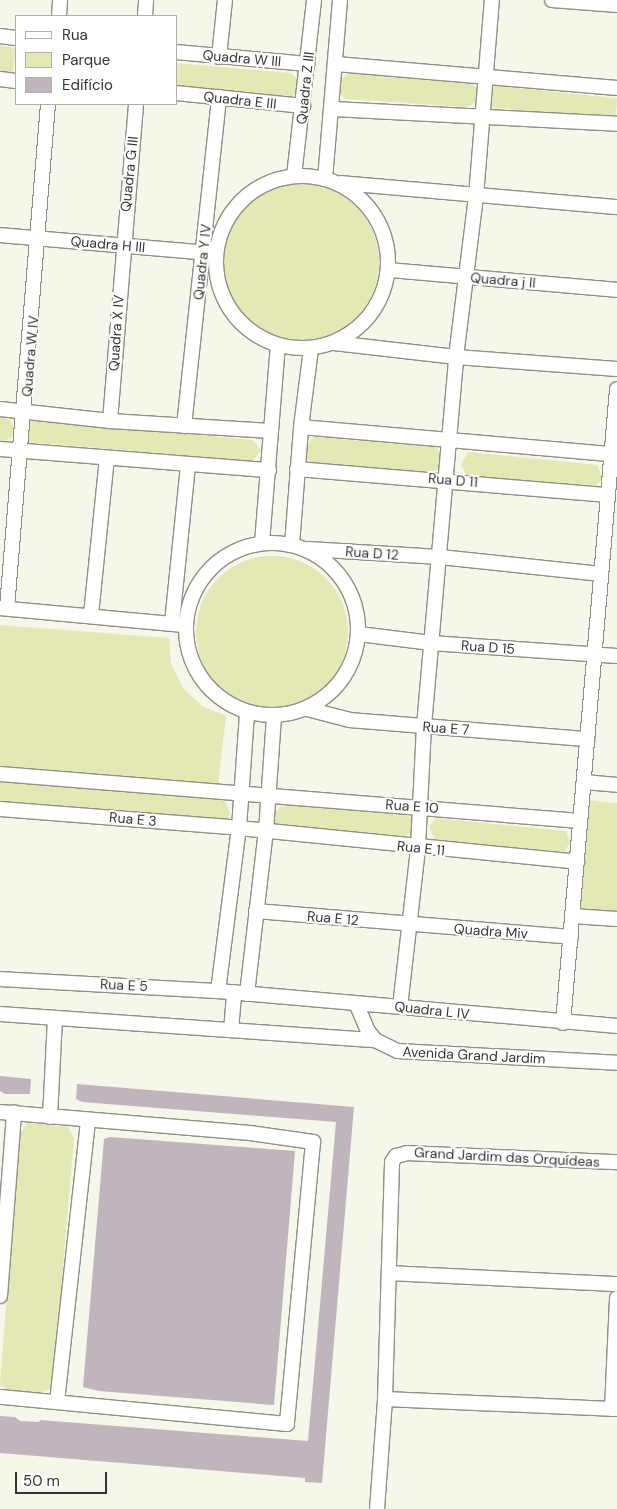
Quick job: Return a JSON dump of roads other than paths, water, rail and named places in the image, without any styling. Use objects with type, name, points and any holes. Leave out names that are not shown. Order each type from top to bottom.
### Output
[{"type":"street","points":[[59,15],[60,0]]},
{"type":"street","points":[[145,15],[146,0]]},
{"type":"street","points":[[219,57],[225,0]]},
{"type":"street","name":"Quadra Z III","points":[[294,176],[314,0]]},
{"type":"street","points":[[330,181],[340,0]]},
{"type":"street","points":[[400,1007],[418,848],[418,806],[424,726],[451,440],[456,357],[476,197],[480,116],[492,0]]},
{"type":"street","points":[[552,0],[617,4]]},
{"type":"street","points":[[0,36],[15,38]]},
{"type":"street","name":"Quadra W III","points":[[178,52],[307,64]]},
{"type":"street","points":[[336,64],[617,88]]},
{"type":"street","points":[[0,79],[15,80]]},
{"type":"street","name":"Quadra E III","points":[[178,93],[303,106]]},
{"type":"street","name":"Quadra Y IV","points":[[184,426],[210,253],[219,97]]},
{"type":"street","name":"Quadra W IV","points":[[3,608],[25,411],[48,105]]},
{"type":"street","name":"Quadra G III","points":[[122,245],[136,105]]},
{"type":"street","points":[[333,109],[617,124]]},
{"type":"street","points":[[330,181],[359,196],[377,217],[387,243],[389,270],[383,294],[372,314],[355,331],[334,343],[311,349],[278,346],[259,338],[231,311],[222,293],[210,253],[242,201],[266,185],[294,176],[476,197],[617,207]]},
{"type":"street","name":"Quadra H III","points":[[0,235],[210,253]]},
{"type":"street","name":"Quadra X IV","points":[[110,421],[122,245]]},
{"type":"street","name":"Quadra j II","points":[[389,270],[617,290]]},
{"type":"street","points":[[334,343],[456,357],[617,369]]},
{"type":"street","points":[[262,543],[278,346]]},
{"type":"street","points":[[298,547],[297,469],[311,349]]},
{"type":"street","points":[[563,1023],[601,574],[610,548],[608,495],[617,389]]},
{"type":"street","points":[[0,409],[110,421],[271,431]]},
{"type":"street","points":[[301,427],[612,454]]},
{"type":"street","points":[[0,449],[20,449],[188,465],[269,470]]},
{"type":"street","points":[[92,616],[107,458]]},
{"type":"street","points":[[178,624],[212,567],[244,548],[262,543],[298,547],[327,562],[345,582],[356,607],[359,634],[352,665],[333,691],[307,709],[274,716],[247,713],[224,702],[206,686],[193,665],[178,624],[188,465]]},
{"type":"street","name":"Rua D 11","points":[[297,469],[447,479],[608,495]]},
{"type":"street","name":"Rua D 12","points":[[298,547],[440,557],[601,574]]},
{"type":"street","points":[[3,608],[178,624]]},
{"type":"street","name":"Rua D 15","points":[[359,634],[432,643],[617,656]]},
{"type":"street","name":"Rua E 7","points":[[307,709],[350,720],[587,739]]},
{"type":"street","points":[[218,991],[240,828],[247,713]]},
{"type":"street","points":[[232,1030],[256,912],[266,831],[274,716]]},
{"type":"street","name":"Rua E 10","points":[[0,774],[269,797],[418,806],[580,821]]},
{"type":"street","points":[[584,782],[617,785]]},
{"type":"street","name":"Rua E 3","points":[[0,809],[266,831]]},
{"type":"street","name":"Rua E 11","points":[[266,831],[418,848],[577,862]]},
{"type":"street","name":"Rua E 12","points":[[256,912],[410,925]]},
{"type":"street","points":[[572,916],[617,920]]},
{"type":"street","name":"Quadra Miv","points":[[410,925],[571,937]]},
{"type":"street","name":"Rua E 5","points":[[0,979],[241,993]]},
{"type":"street","name":"Quadra L IV","points":[[241,993],[563,1023],[617,1026]]},
{"type":"street","points":[[356,1003],[368,1031],[375,1040]]},
{"type":"street","points":[[0,1014],[375,1040]]},
{"type":"street","points":[[50,1117],[55,1018]]},
{"type":"street","name":"Avenida Grand Jardim","points":[[375,1040],[398,1051],[421,1054],[617,1064]]},
{"type":"street","points":[[0,1112],[250,1133],[313,1142],[287,1424],[0,1397]]},
{"type":"street","points":[[0,1296],[14,1113]]},
{"type":"street","points":[[57,1402],[88,1120]]},
{"type":"street","name":"Grand Jardim das Orquídeas","points":[[377,1509],[385,1400],[390,1273],[391,1167],[401,1154],[617,1162]]},
{"type":"street","points":[[390,1273],[617,1284]]},
{"type":"street","points":[[385,1400],[615,1409],[617,1298]]}]
